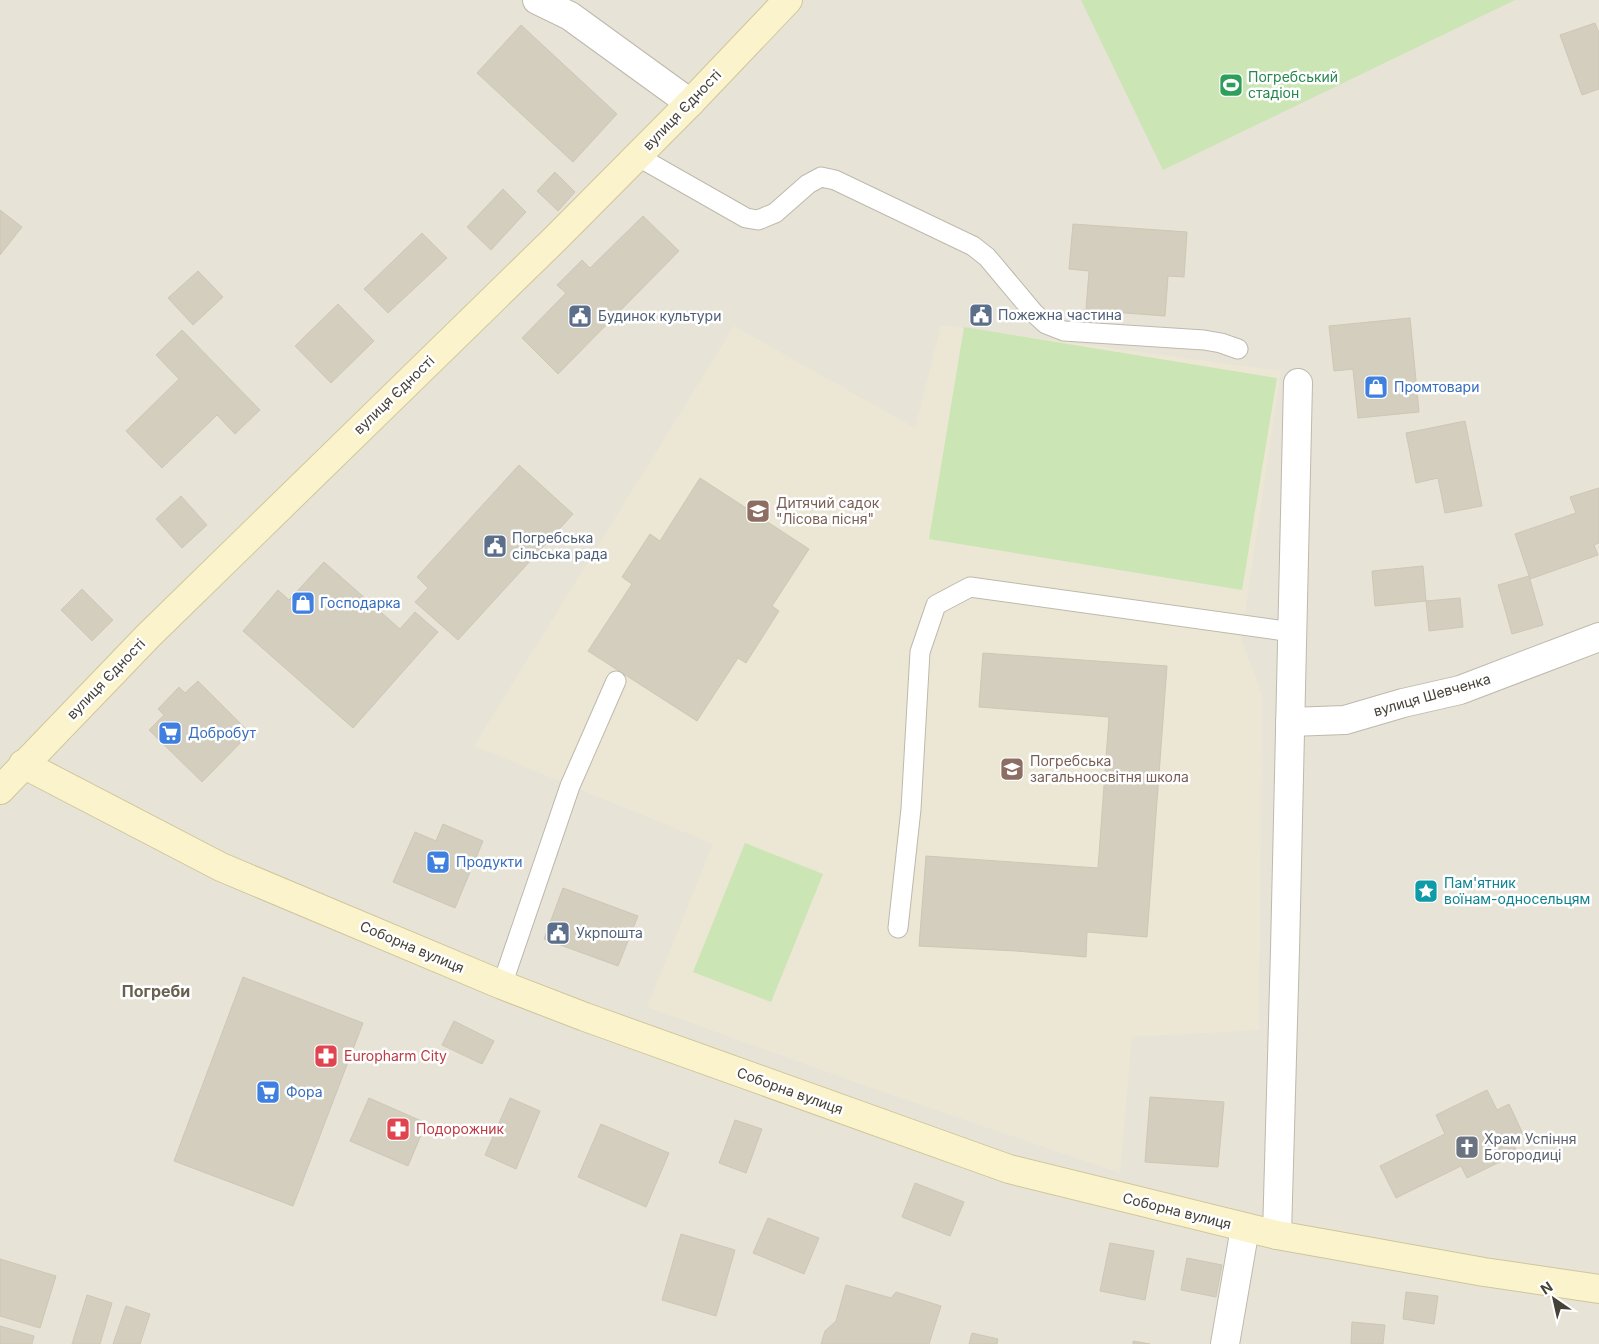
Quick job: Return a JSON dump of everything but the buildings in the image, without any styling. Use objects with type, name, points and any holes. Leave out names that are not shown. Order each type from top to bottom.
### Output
[{"type":"street","points":[[537,0],[570,16],[690,103]]},
{"type":"street","name":"вулиця Єдності","points":[[0,790],[148,636],[557,237],[690,103],[788,0]]},
{"type":"street","points":[[1277,1235],[1286,940],[1298,383]]},
{"type":"street","name":"вулиця Шевченка","points":[[1290,722],[1345,720],[1403,703],[1460,690],[1599,638]]},
{"type":"street","name":"Соборна вулиця","points":[[23,764],[222,867],[502,985],[585,1017],[1009,1169],[1277,1235],[1484,1272],[1599,1289]]},
{"type":"street","points":[[1225,1344],[1245,1228]]},
{"type":"lane","points":[[636,156],[746,218],[758,220],[774,213],[808,184],[821,177],[835,180],[973,246],[987,257],[1034,313],[1046,324],[1064,331],[1221,342],[1238,349]]},
{"type":"lane","points":[[898,928],[911,809],[920,652],[936,605],[970,587],[1292,632]]},
{"type":"lane","points":[[502,985],[570,786],[616,681]]},
{"type":"shaded area","points":[[0,0],[1599,0],[1599,1344],[0,1344]]},
{"type":"shaded area","name":"Погребська загальноосвітня школа","points":[[941,325],[1281,371],[1241,639],[1262,694],[1259,1030],[1132,1037],[1120,1173],[877,1090],[647,1007],[713,844],[474,746],[734,326],[915,428]]},
{"type":"green space","name":"Погребський стадіон","points":[[1081,0],[1515,0],[1163,170]]},
{"type":"green space","points":[[964,327],[1277,378],[1242,590],[929,539]]},
{"type":"green space","points":[[745,843],[823,874],[771,1002],[693,972]]},
{"type":"place","name":"Погребський стадіон","points":[[1231,85]]},
{"type":"place","name":"Пожежна частина","points":[[981,315]]},
{"type":"place","name":"Будинок культури","points":[[580,316]]},
{"type":"place","name":"Промтовари","points":[[1376,387]]},
{"type":"place","name":"Дитячий садок \"Лісова пісня\"","points":[[758,511]]},
{"type":"place","name":"Погребська сільська рада","points":[[495,546]]},
{"type":"place","name":"Господарка","points":[[303,603]]},
{"type":"place","name":"Добробут","points":[[170,733]]},
{"type":"place","name":"Погребська загальноосвітня школа","points":[[1012,769]]},
{"type":"place","name":"Продукти","points":[[438,862]]},
{"type":"place","name":"Пам'ятник воїнам-односельцям","points":[[1426,891]]},
{"type":"place","name":"Укрпошта","points":[[558,933]]},
{"type":"place","name":"Europharm City","points":[[326,1056]]},
{"type":"place","name":"Фора","points":[[268,1092]]},
{"type":"place","name":"Подорожник","points":[[398,1129]]},
{"type":"place","name":"Храм Успіння Богородиці","points":[[1467,1147]]},
{"type":"district","name":"Погреби","points":[[156,991]]}]
